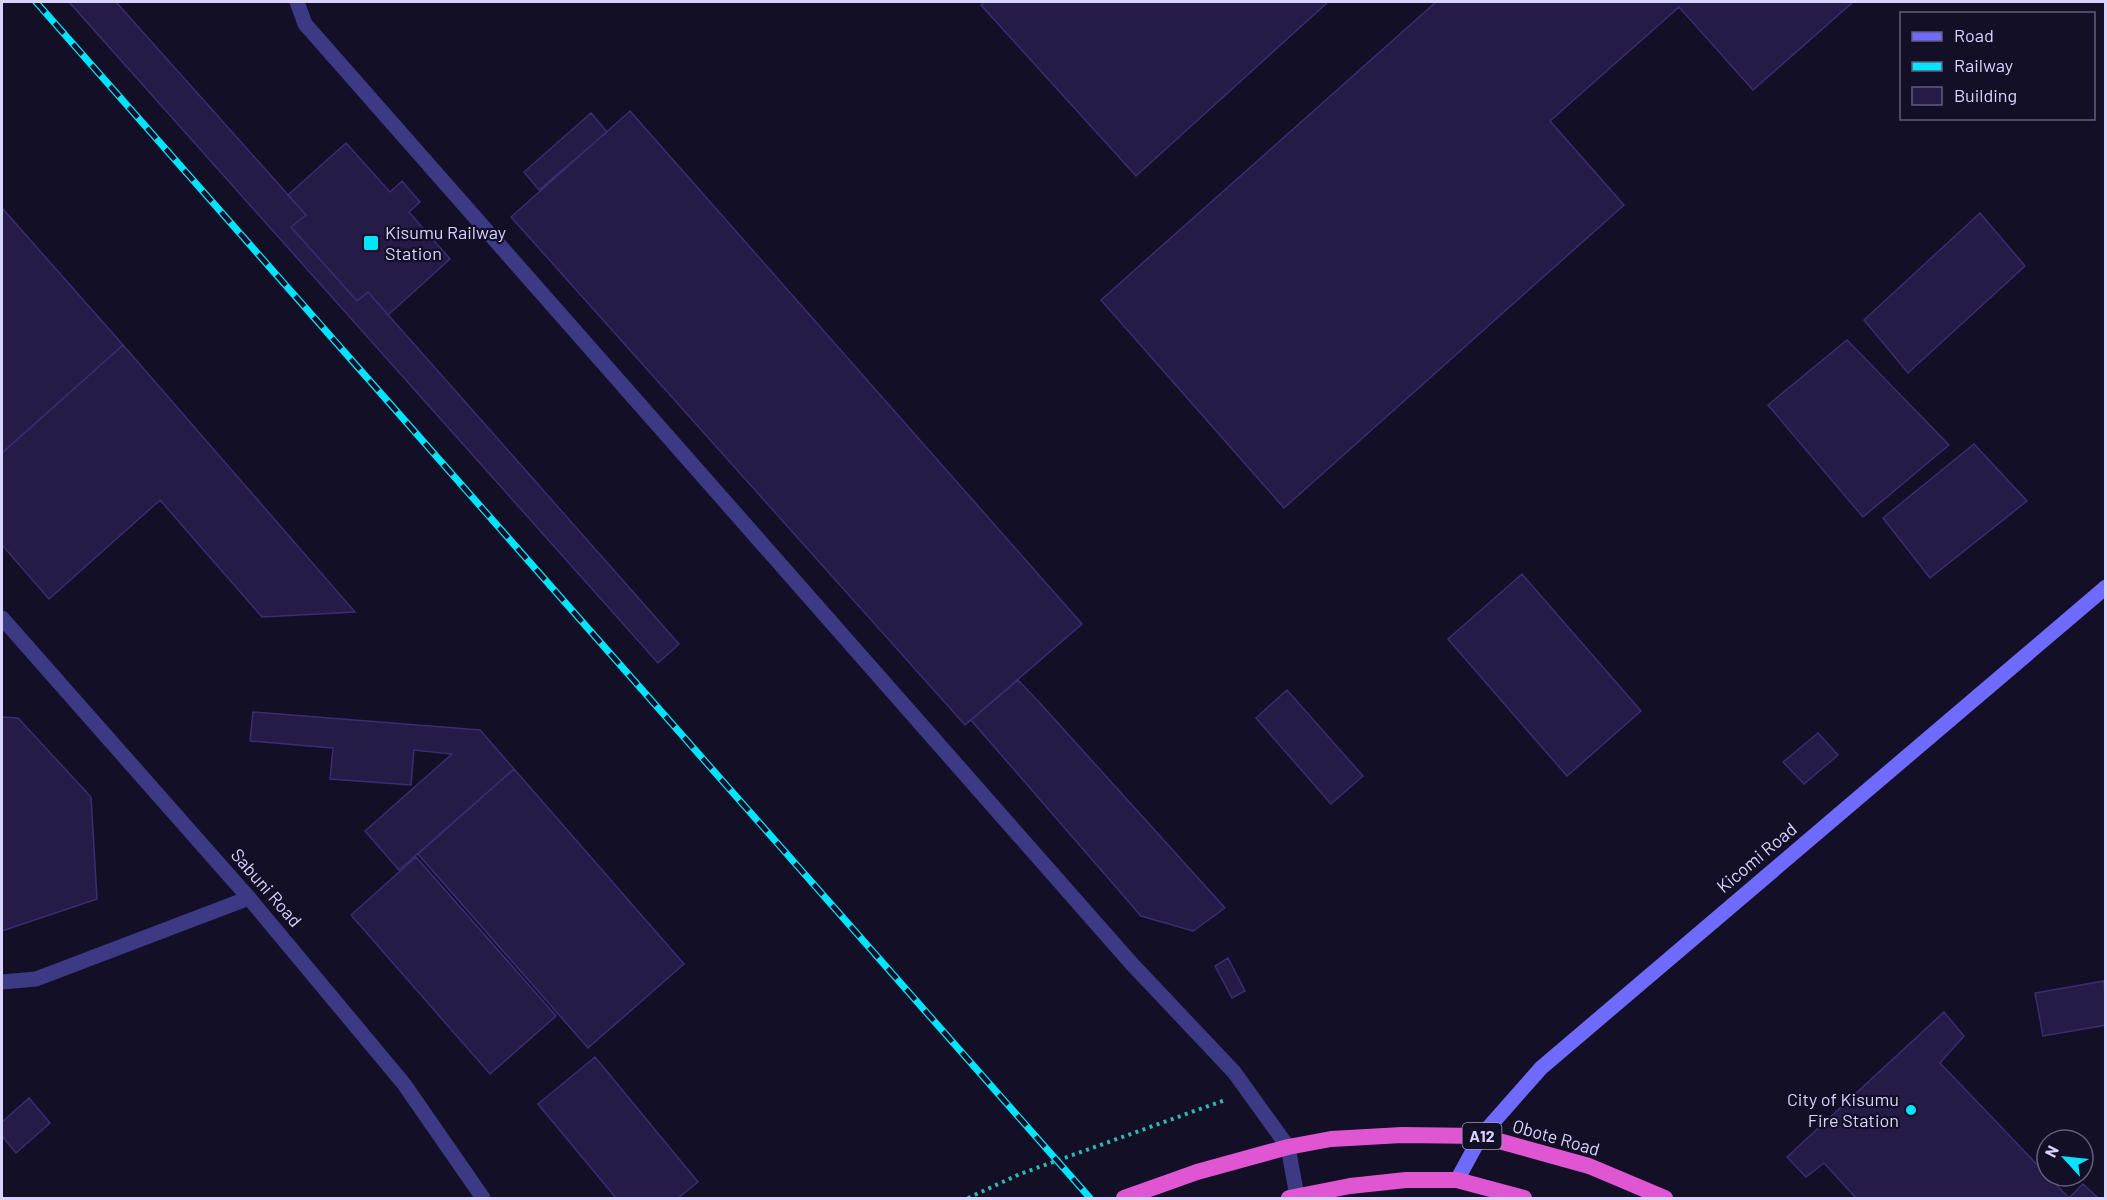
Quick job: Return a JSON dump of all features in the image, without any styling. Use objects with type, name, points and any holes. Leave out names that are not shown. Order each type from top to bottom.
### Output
[{"type":"highway","name":"Obote Road","points":[[1288,1147],[1331,1139],[1481,1136],[1589,1166],[1665,1198]]},
{"type":"highway","name":"A12","points":[[1124,1198],[1197,1172],[1288,1147]]},
{"type":"highway","points":[[1293,1197],[1350,1185],[1406,1180],[1457,1180],[1524,1198]]},
{"type":"main road","name":"Kicomi Road","points":[[1457,1180],[1481,1136],[1541,1068],[2106,586]]},
{"type":"street","points":[[297,2],[305,24],[312,33],[1131,963],[1234,1072],[1288,1147],[1293,1197]]},
{"type":"street","name":"Sabuni Road","points":[[2,618],[249,898],[404,1084],[483,1198]]},
{"type":"street","points":[[2,982],[36,979],[249,898]]},
{"type":"path","points":[[968,1198],[1020,1174],[1249,1092]]},
{"type":"building","points":[[69,2],[116,2],[306,215],[291,227],[357,301],[368,292],[679,644],[658,663]]},
{"type":"building","points":[[985,2],[1328,2],[1136,176],[981,5]]},
{"type":"building","points":[[1436,2],[1853,2],[1753,90],[1679,7],[1550,121],[1624,205],[1284,508],[1101,300]]},
{"type":"building","points":[[630,111],[1082,624],[965,725],[511,217]]},
{"type":"building","points":[[591,113],[607,132],[539,190],[524,172]]},
{"type":"building","name":"Kisumu Railway Station","points":[[346,143],[390,192],[402,181],[420,202],[409,212],[450,259],[388,315],[368,292],[357,301],[291,227],[306,215],[288,195]]},
{"type":"building","points":[[2,208],[123,345],[2,453]]},
{"type":"building","points":[[1980,213],[2025,266],[1908,373],[1864,320]]},
{"type":"building","points":[[1847,340],[1949,445],[1863,517],[1768,405]]},
{"type":"building","points":[[123,345],[355,612],[262,617],[160,500],[49,599],[2,545],[2,453]]},
{"type":"building","points":[[1974,444],[2027,501],[1930,578],[1883,518]]},
{"type":"building","points":[[1522,574],[1641,711],[1567,776],[1448,639]]},
{"type":"building","points":[[1018,680],[1225,908],[1193,931],[1141,916],[971,720]]},
{"type":"building","points":[[1287,690],[1363,776],[1331,804],[1256,718]]},
{"type":"building","points":[[253,712],[480,730],[514,769],[399,870],[365,831],[452,754],[414,750],[411,785],[330,779],[333,748],[250,741]]},
{"type":"building","points":[[2,717],[18,718],[91,797],[97,899],[2,931]]},
{"type":"building","points":[[1818,733],[1838,755],[1804,784],[1783,762]]},
{"type":"building","points":[[514,769],[684,964],[588,1048],[418,854]]},
{"type":"building","points":[[416,857],[556,1016],[490,1074],[351,915]]},
{"type":"building","points":[[1228,958],[1245,991],[1232,998],[1215,966]]},
{"type":"building","points":[[2104,981],[2106,1025],[2043,1036],[2035,993]]},
{"type":"building","name":"City of Kisumu Fire Station","points":[[1944,1012],[1964,1036],[1940,1063],[2035,1162],[2035,1188],[2059,1188],[2069,1198],[1856,1198],[1824,1163],[1806,1177],[1787,1157]]},
{"type":"building","points":[[595,1057],[698,1182],[678,1198],[616,1198],[538,1104]]},
{"type":"building","points":[[29,1098],[50,1123],[16,1153],[2,1136],[2,1122]]},
{"type":"building","points":[[2079,1188],[2087,1188],[2098,1198],[2069,1198]]},
{"type":"railway","points":[[36,2],[1090,1198]]},
{"type":"place","name":"Kisumu Railway Station","points":[[371,243]]},
{"type":"place","name":"City of Kisumu Fire Station","points":[[1911,1110]]}]
